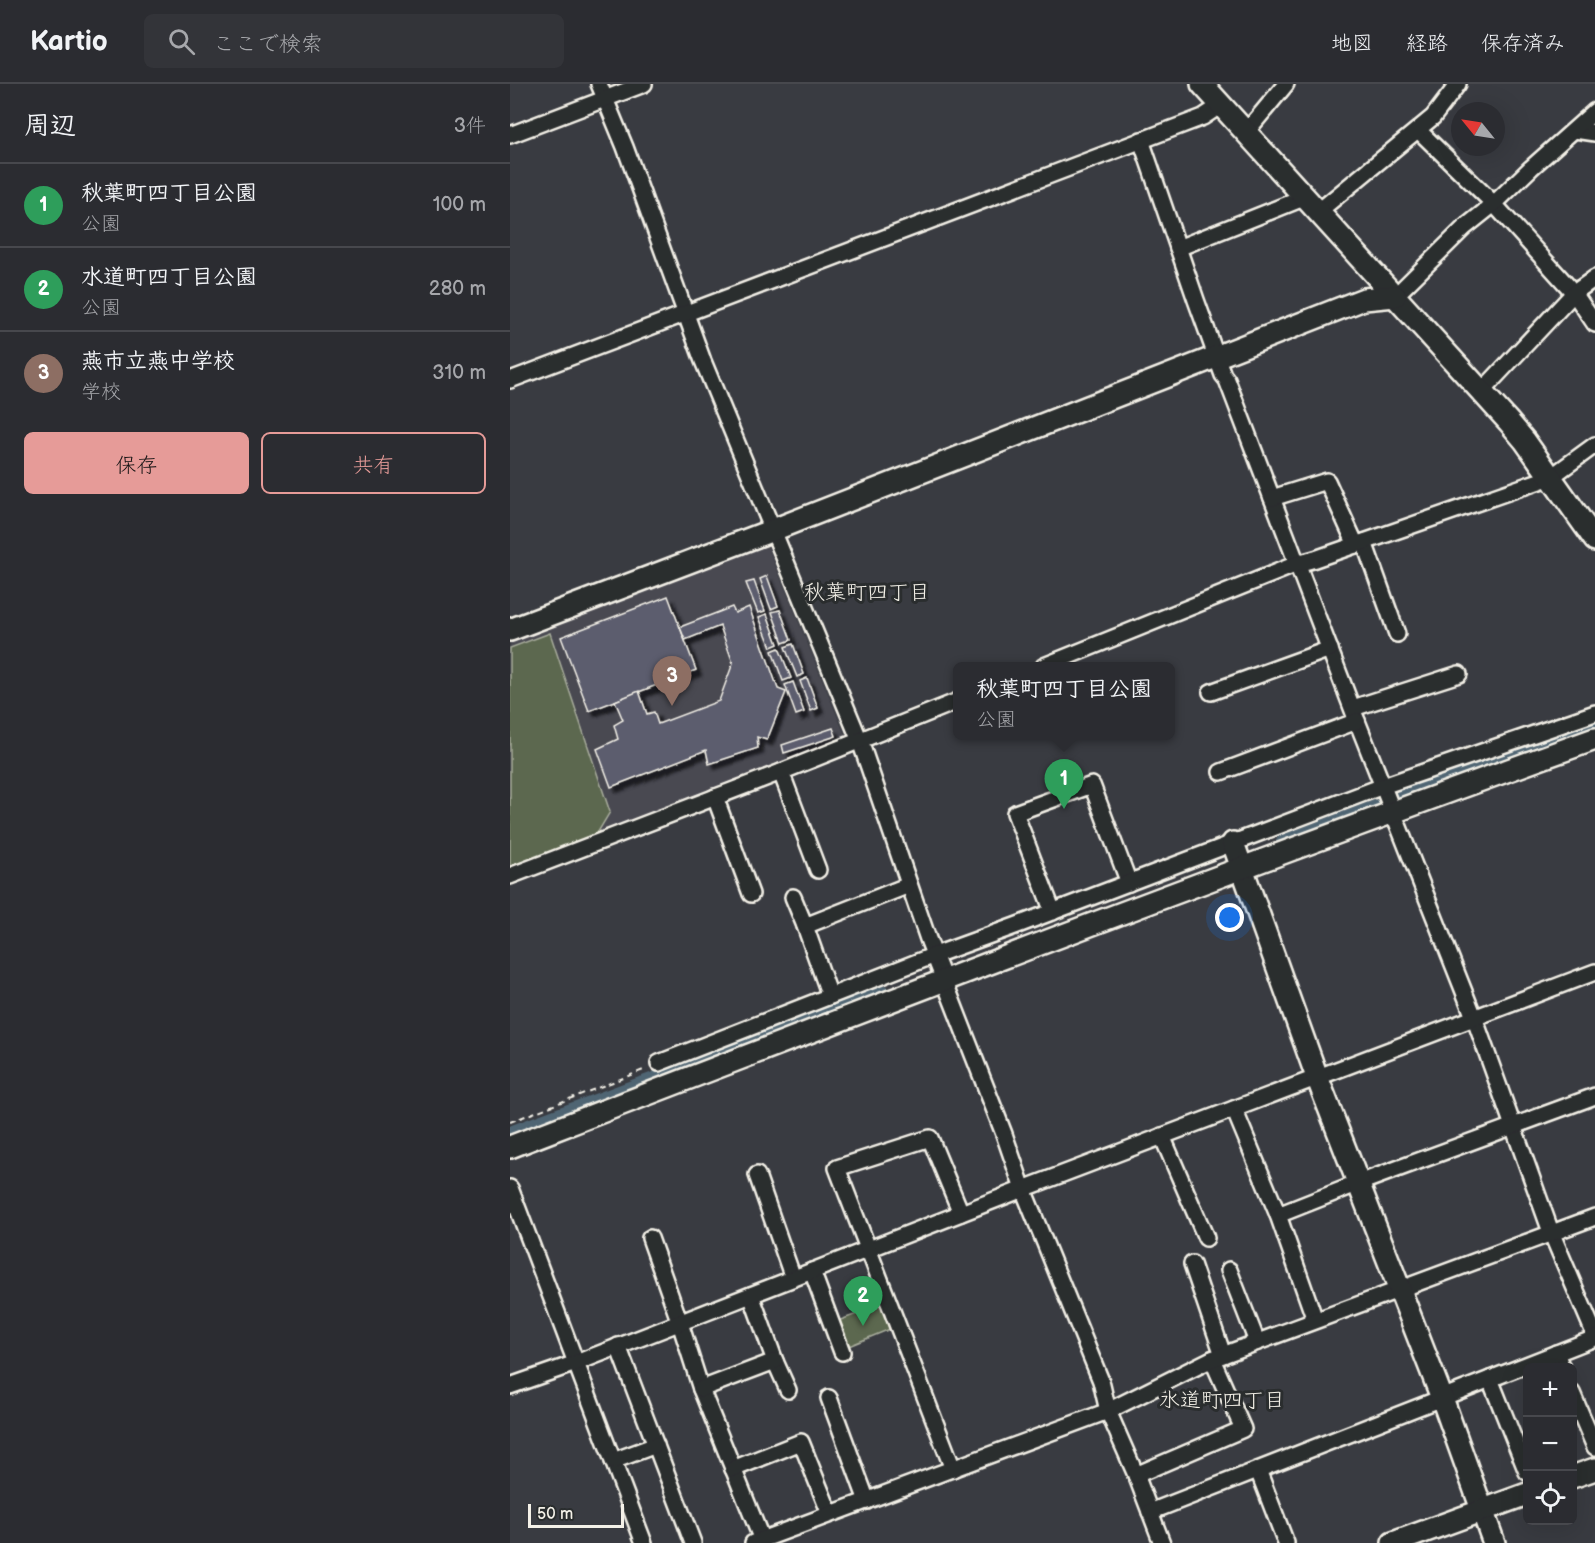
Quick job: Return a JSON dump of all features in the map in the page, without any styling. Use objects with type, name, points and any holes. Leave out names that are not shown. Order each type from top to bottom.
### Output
[{"type":"street","points":[[599,84],[703,361],[860,741],[909,885],[1023,1189],[1101,1381],[1108,1411],[1162,1543]]},
{"type":"street","points":[[510,135],[644,84]]},
{"type":"street","points":[[1202,84],[1482,391],[1525,441],[1595,540]]},
{"type":"street","points":[[1246,131],[1286,84]]},
{"type":"street","points":[[1178,248],[1313,204],[1418,130],[1433,117],[1458,84]]},
{"type":"street","points":[[510,380],[1203,117],[1221,105]]},
{"type":"street","points":[[510,630],[773,530],[1364,299],[1395,296],[1464,228],[1494,204],[1595,111]]},
{"type":"street","points":[[1418,130],[1494,204],[1574,293],[1595,324]]},
{"type":"street","points":[[1575,130],[1595,133]]},
{"type":"street","points":[[1142,140],[1216,356],[1474,1017],[1551,1233],[1595,1337],[1559,1360],[1490,1379],[1150,1512]]},
{"type":"street","points":[[1482,391],[1574,293],[1595,278]]},
{"type":"street","points":[[1054,662],[1297,564],[1551,477],[1595,445]]},
{"type":"street","points":[[1272,498],[1327,481],[1360,543],[1397,634]]},
{"type":"street","points":[[1211,692],[1330,649]]},
{"type":"street","points":[[1221,772],[1459,674]]},
{"type":"street","points":[[510,876],[781,772],[953,703]]},
{"type":"street","points":[[673,1068],[1388,800],[1595,713]]},
{"type":"street","points":[[1388,800],[1595,738]]},
{"type":"street","points":[[781,772],[818,870]]},
{"type":"street","points":[[1053,912],[1014,813],[1092,785],[1129,883]]},
{"type":"street","points":[[715,797],[751,894]]},
{"type":"street","points":[[510,1147],[673,1068],[830,996],[941,968],[1053,912],[1129,883],[1237,857]]},
{"type":"street","points":[[1237,857],[1317,1077],[1442,1398],[1494,1543]]},
{"type":"street","points":[[805,926],[909,885]]},
{"type":"street","points":[[793,897],[830,996]]},
{"type":"street","points":[[510,1386],[576,1363],[1023,1189],[1595,972]]},
{"type":"street","points":[[1278,1215],[1595,1096]]},
{"type":"street","points":[[1234,1109],[1278,1215],[1316,1320]]},
{"type":"street","points":[[1162,1136],[1206,1238]]},
{"type":"street","points":[[953,1469],[837,1168],[930,1138],[961,1213]]},
{"type":"street","points":[[757,1175],[793,1278]]},
{"type":"street","points":[[510,1188],[644,1543]]},
{"type":"street","points":[[650,1238],[701,1389],[733,1469],[758,1541],[1108,1411],[1217,1357],[1595,1216]]},
{"type":"street","points":[[1136,1475],[1243,1429],[1217,1357],[1192,1264]]},
{"type":"street","points":[[1229,1270],[1257,1342]]},
{"type":"street","points":[[812,1271],[842,1352]]},
{"type":"street","points":[[751,1295],[788,1390]]},
{"type":"street","points":[[618,1346],[693,1543]]},
{"type":"street","points":[[701,1389],[775,1361]]},
{"type":"street","points":[[1490,1379],[1527,1471]]},
{"type":"street","points":[[829,1398],[867,1501]]},
{"type":"street","points":[[1577,1405],[1595,1447]]},
{"type":"street","points":[[733,1469],[801,1442],[831,1514]]},
{"type":"street","points":[[613,1461],[656,1445]]},
{"type":"street","points":[[1577,1475],[1595,1469]]},
{"type":"street","points":[[1258,1470],[1286,1543]]},
{"type":"street","points":[[1396,1542],[1523,1496]]},
{"type":"path","points":[[510,1122],[673,1068]]},
{"type":"shaded area","points":[[766,542],[845,735],[843,744],[510,870],[510,640],[641,592]]},
{"type":"green space","points":[[550,633],[610,812],[595,837],[510,870],[510,648]]},
{"type":"green space","points":[[882,1305],[890,1329],[844,1348],[835,1322]]},
{"type":"building","points":[[767,576],[778,606],[771,609],[760,579]]},
{"type":"building","points":[[754,581],[765,611],[758,613],[746,583]]},
{"type":"building","points":[[668,596],[696,670],[589,711],[561,637]]},
{"type":"building","points":[[732,607],[735,613],[749,607],[778,689],[786,692],[767,740],[757,737],[758,748],[709,764],[706,750],[611,787],[597,749],[618,739],[614,725],[623,720],[615,701],[639,691],[647,714],[654,712],[658,724],[719,701],[733,663],[720,626],[685,640],[680,627]]},
{"type":"building","points":[[780,610],[791,640],[783,643],[772,612]]},
{"type":"building","points":[[767,614],[778,644],[771,647],[759,617]]},
{"type":"building","points":[[793,644],[804,674],[797,677],[785,647]]},
{"type":"building","points":[[779,648],[791,678],[783,681],[772,651]]},
{"type":"building","points":[[807,678],[818,708],[811,711],[800,681]]},
{"type":"building","points":[[793,682],[804,712],[796,715],[785,685]]},
{"type":"building","points":[[833,728],[836,736],[784,753],[782,745]]},
{"type":"waterway","points":[[1283,842],[1595,724]]},
{"type":"waterway","points":[[510,1133],[883,993]]},
{"type":"place","name":"燕市立燕中学校","points":[[672,706]]},
{"type":"place","name":"秋葉町四丁目公園","points":[[1064,809]]},
{"type":"place","name":"水道町四丁目公園","points":[[863,1326]]},
{"type":"district","name":"秋葉町四丁目","points":[[867,592]]},
{"type":"district","name":"水道町四丁目","points":[[1222,1400]]}]
